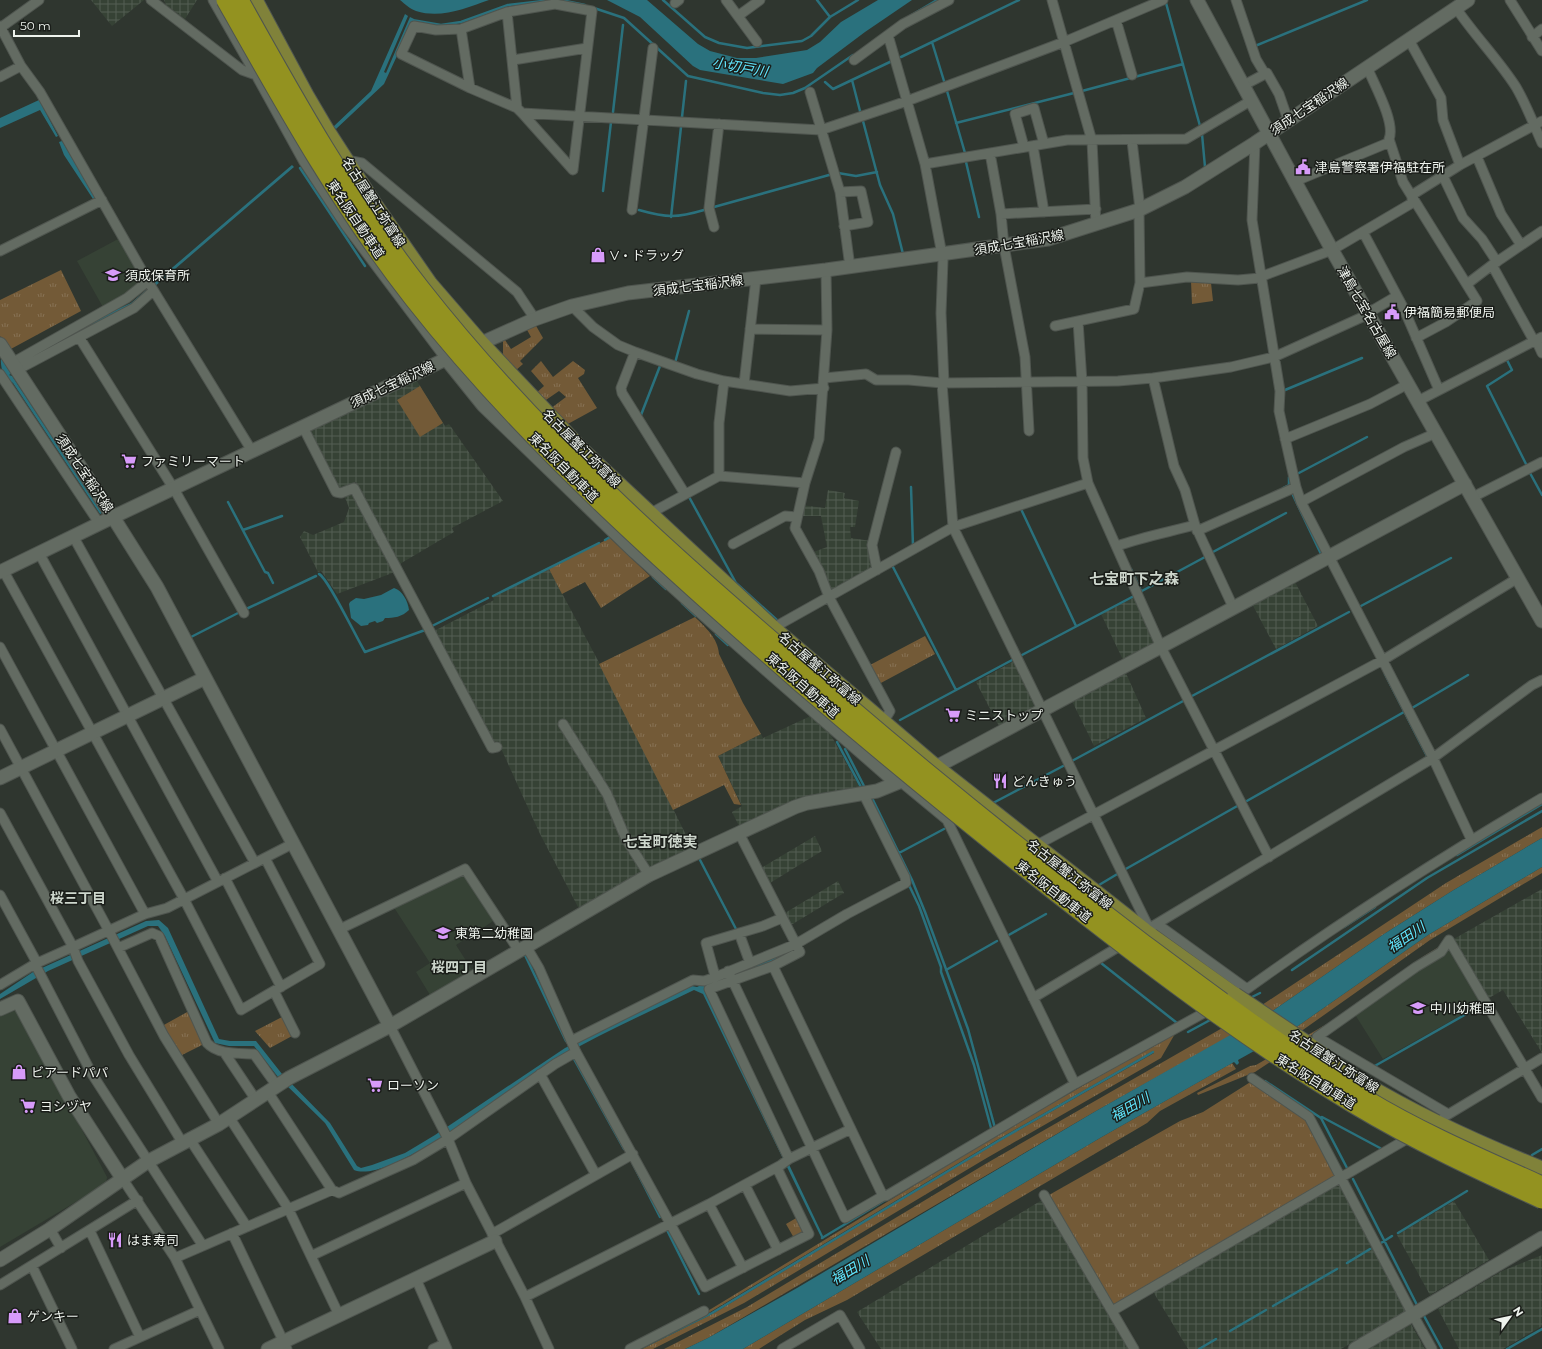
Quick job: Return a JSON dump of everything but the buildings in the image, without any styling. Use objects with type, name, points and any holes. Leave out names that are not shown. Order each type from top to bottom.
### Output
[{"type":"highway","name":"東名阪自動車道","points":[[225,0],[321,167],[359,225],[410,295],[464,361],[520,423],[581,485],[656,554],[772,658],[912,778],[1045,885],[1199,1002],[1282,1060],[1360,1109],[1434,1149],[1542,1200]]},
{"type":"highway","name":"東名阪自動車道","points":[[240,0],[324,149],[374,224],[420,287],[474,353],[530,414],[665,544],[781,648],[916,764],[1044,868],[1174,966],[1298,1055],[1368,1100],[1440,1138],[1542,1185]]},
{"type":"main road","name":"名古屋蟹江弥富線","points":[[255,0],[306,95],[346,160],[379,211],[430,284],[481,343],[584,452],[773,628],[883,723],[1035,846],[1241,992],[1308,1044],[1363,1082],[1443,1118],[1492,1149],[1542,1169]]},
{"type":"street","points":[[39,0],[0,28],[21,66],[40,92],[151,286],[252,451]]},
{"type":"street","points":[[152,0],[242,70],[256,75]]},
{"type":"street","points":[[213,0],[304,162],[346,226],[446,359],[483,405],[635,552],[709,619],[899,782],[947,820],[1075,1084]]},
{"type":"street","points":[[726,0],[757,42]]},
{"type":"street","points":[[738,16],[760,0]]},
{"type":"street","points":[[854,60],[920,14],[949,0]]},
{"type":"street","points":[[1052,0],[1092,141],[1096,225]]},
{"type":"street","points":[[507,12],[520,110],[573,170],[579,116],[587,48],[592,11],[555,4],[507,12],[461,29],[436,30],[414,26],[401,54],[470,88],[520,110],[579,116],[821,130],[907,101],[1064,42],[1163,0]]},
{"type":"street","name":"津島七宝名古屋線","points":[[1197,0],[1270,132],[1332,250],[1542,621]]},
{"type":"street","points":[[1236,0],[1256,60],[1265,74],[1267,73],[1279,94],[1288,120]]},
{"type":"street","name":"須成七宝稲沢線","points":[[0,344],[113,517],[446,359],[535,319],[572,306],[628,293],[850,267],[1048,239],[1140,210],[1185,187],[1255,143],[1468,0]]},
{"type":"street","points":[[1510,0],[1532,37],[1542,50]]},
{"type":"street","points":[[1456,8],[1471,31],[1500,65],[1516,88],[1538,124],[1542,143]]},
{"type":"street","points":[[1116,20],[1132,75]]},
{"type":"street","points":[[461,29],[470,88]]},
{"type":"street","points":[[1532,37],[1542,29]]},
{"type":"street","points":[[888,35],[926,164],[942,254],[943,382],[953,527],[1042,711],[1150,928]]},
{"type":"street","points":[[1409,40],[1441,98],[1443,120],[1460,166]]},
{"type":"street","points":[[513,60],[587,48]]},
{"type":"street","points":[[632,210],[653,48]]},
{"type":"street","points":[[0,77],[21,66]]},
{"type":"street","points":[[1367,67],[1384,106],[1391,133],[1389,139],[1403,182],[1477,301],[1446,322],[1416,338]]},
{"type":"street","points":[[1244,85],[1265,74]]},
{"type":"street","points":[[810,92],[840,192],[850,267]]},
{"type":"street","points":[[926,164],[1067,140],[1092,141],[1186,139],[1252,100]]},
{"type":"street","points":[[1044,144],[1034,108],[1015,114],[1029,146],[1044,212]]},
{"type":"street","points":[[714,227],[709,208],[718,124]]},
{"type":"street","points":[[1412,195],[1460,166],[1538,124]]},
{"type":"street","points":[[1055,326],[1134,309],[1140,283],[1140,210],[1132,140]]},
{"type":"street","points":[[1296,181],[1390,142]]},
{"type":"street","points":[[1255,143],[1252,220],[1260,278],[1280,391],[1279,411],[1296,487],[1301,502],[1433,758],[1471,839]]},
{"type":"street","points":[[990,153],[1001,214],[1004,246],[1022,338],[1028,431]]},
{"type":"street","points":[[1476,157],[1501,214],[1521,245]]},
{"type":"street","points":[[346,160],[362,163],[517,292],[535,319]]},
{"type":"street","points":[[1443,176],[1463,218],[1482,239],[1494,264],[1537,340],[1542,353]]},
{"type":"street","points":[[840,192],[861,191],[868,222],[844,226]]},
{"type":"street","points":[[1140,283],[1187,277],[1238,280],[1260,278],[1332,250],[1412,203],[1412,195]]},
{"type":"street","points":[[0,251],[102,200]]},
{"type":"street","points":[[1001,214],[1096,209]]},
{"type":"street","points":[[1467,284],[1542,231]]},
{"type":"street","points":[[1363,232],[1397,296],[1439,390]]},
{"type":"street","points":[[826,270],[827,330],[824,388],[819,439],[805,483],[795,528],[819,571],[829,597],[890,711],[883,723]]},
{"type":"street","points":[[744,384],[756,278]]},
{"type":"street","points":[[14,367],[79,337],[134,308],[151,286]]},
{"type":"street","points":[[14,367],[127,298],[151,286]]},
{"type":"street","points":[[824,378],[866,374],[876,380],[943,382],[1082,382],[1153,378],[1231,367],[1274,357],[1368,313],[1397,296]]},
{"type":"street","points":[[572,306],[593,327],[618,345],[698,374],[724,381],[790,391],[824,388]]},
{"type":"street","points":[[1078,321],[1082,382],[1083,458],[1088,483],[1161,647],[1269,857]]},
{"type":"street","points":[[750,328],[827,330]]},
{"type":"street","points":[[79,337],[174,489],[244,613]]},
{"type":"street","points":[[1418,401],[1537,340]]},
{"type":"street","points":[[635,352],[621,388],[622,393],[685,494]]},
{"type":"street","points":[[0,374],[99,523]]},
{"type":"street","points":[[1153,378],[1174,466],[1185,490],[1196,528],[1234,608]]},
{"type":"street","points":[[719,476],[719,423],[724,381]]},
{"type":"street","points":[[1285,439],[1370,404],[1408,384]]},
{"type":"street","points":[[303,427],[336,492],[341,493],[354,488],[492,748],[497,747]]},
{"type":"street","points":[[1301,502],[1404,447],[1436,433]]},
{"type":"street","points":[[877,570],[872,545],[896,452]]},
{"type":"street","points":[[1472,497],[1542,462]]},
{"type":"street","points":[[649,514],[719,476],[805,483]]},
{"type":"street","points":[[773,628],[953,527],[1088,483]]},
{"type":"street","points":[[0,1260],[50,1229],[147,1162],[224,1120],[279,1085],[390,1026],[649,875],[807,803],[877,791],[936,767],[1465,484]]},
{"type":"street","points":[[1117,546],[1143,537],[1196,528],[1296,487]]},
{"type":"street","points":[[733,544],[784,516],[797,517]]},
{"type":"street","points":[[265,858],[320,964],[241,1010],[184,899],[2,571],[113,517],[157,587],[292,844],[390,1026],[448,1139],[466,1183],[493,1238],[525,1297],[549,1349]]},
{"type":"street","points":[[73,536],[255,863]]},
{"type":"street","points":[[39,553],[128,716],[222,880],[277,989],[295,1033]]},
{"type":"street","points":[[1035,846],[1383,660],[1518,578]]},
{"type":"street","points":[[0,646],[145,914]]},
{"type":"street","points":[[0,778],[164,699],[204,678]]},
{"type":"street","points":[[1033,998],[1433,758],[1532,685],[1542,680]]},
{"type":"street","points":[[563,724],[607,794],[626,839],[649,875]]},
{"type":"street","points":[[0,729],[164,1036],[288,1208],[339,1315]]},
{"type":"street","points":[[571,1041],[693,980],[704,981],[796,944],[847,914],[906,883],[905,877],[863,793]]},
{"type":"street","points":[[728,971],[845,1218],[883,1196],[886,1196],[1075,1084],[1241,992],[1364,907],[1471,839],[1542,798]]},
{"type":"street","points":[[0,812],[74,948],[78,961],[129,1055],[186,1140],[247,1226]]},
{"type":"street","points":[[709,989],[773,966],[800,952],[739,833]]},
{"type":"street","points":[[1,983],[37,968],[74,948],[110,933],[145,914],[168,908],[292,844]]},
{"type":"street","points":[[338,930],[465,869],[522,948],[539,968],[576,1052],[672,1223],[706,1287],[809,1234],[784,1163],[709,989],[704,981]]},
{"type":"street","points":[[0,895],[92,1074],[147,1162],[203,1246]]},
{"type":"street","points":[[715,976],[706,943],[763,926],[782,918]]},
{"type":"street","points":[[117,946],[152,933],[159,936],[207,1043],[212,1048],[224,1052],[254,1054],[279,1085],[332,1190],[338,1194],[414,1160],[448,1139],[540,1074],[576,1052]]},
{"type":"street","points":[[739,933],[750,963]]},
{"type":"street","points":[[1443,1118],[1317,1037],[1416,967],[1441,952],[1449,940],[1542,1098]]},
{"type":"street","points":[[773,966],[883,1196]]},
{"type":"street","points":[[0,1009],[18,1001],[69,1096],[175,1258],[219,1349]]},
{"type":"street","points":[[224,1052],[256,1100]]},
{"type":"street","points":[[1112,1311],[1443,1118],[1542,1058]]},
{"type":"street","points":[[540,1074],[596,1175]]},
{"type":"street","points":[[1252,1078],[1309,1117],[1415,1314],[1432,1349]]},
{"type":"street","points":[[525,1297],[709,1204],[812,1148],[851,1129]]},
{"type":"street","points":[[268,1349],[285,1345],[339,1315],[416,1279],[493,1238],[633,1154]]},
{"type":"street","points":[[310,1256],[466,1183]]},
{"type":"street","points":[[745,1185],[778,1250]]},
{"type":"street","points":[[175,1258],[332,1190]]},
{"type":"street","points":[[1044,1195],[1134,1349]]},
{"type":"street","points":[[0,1285],[90,1231],[138,1200]]},
{"type":"street","points":[[709,1204],[743,1268]]},
{"type":"street","points":[[50,1229],[61,1248]]},
{"type":"street","points":[[90,1231],[140,1337]]},
{"type":"street","points":[[232,1233],[285,1345]]},
{"type":"street","points":[[1354,1349],[1542,1238]]},
{"type":"street","points":[[32,1266],[72,1349]]},
{"type":"street","points":[[416,1279],[446,1346],[433,1349]]},
{"type":"street","points":[[114,1349],[200,1310]]},
{"type":"street","points":[[630,1349],[704,1311]]},
{"type":"street","points":[[782,1349],[840,1315],[860,1349]]},
{"type":"shaded area","points":[[91,0],[144,0],[112,26]]},
{"type":"shaded area","points":[[164,0],[197,0],[185,19],[166,5]]},
{"type":"shaded area","name":"須成保育所","points":[[120,238],[145,283],[104,309],[77,261]]},
{"type":"shaded area","points":[[415,378],[445,426],[449,424],[503,501],[452,528],[454,532],[398,565],[356,482],[340,489],[309,430]]},
{"type":"shaded area","points":[[828,490],[845,493],[844,498],[859,501],[855,527],[850,527],[851,538],[871,541],[869,557],[873,568],[834,590],[830,590],[811,553],[827,547],[821,516],[800,516],[801,505],[825,508]]},
{"type":"shaded area","points":[[349,493],[353,494],[395,572],[337,594],[321,571],[318,572],[300,537],[304,531],[313,535],[344,522],[349,508],[344,495]]},
{"type":"shaded area","points":[[549,569],[617,696],[693,849],[649,868],[559,724],[603,796],[627,846],[642,868],[642,872],[580,907],[578,907],[539,832],[499,744],[494,745],[435,633],[436,630],[494,600],[493,597]]},
{"type":"shaded area","points":[[1294,580],[1318,626],[1276,649],[1251,602]]},
{"type":"shaded area","points":[[1135,597],[1157,642],[1124,662],[1101,614]]},
{"type":"shaded area","points":[[1014,661],[1037,708],[1000,728],[976,682]]},
{"type":"shaded area","points":[[1125,671],[1146,718],[1094,746],[1072,701]]},
{"type":"shaded area","points":[[813,715],[826,726],[861,790],[740,828],[732,812],[742,806],[718,756],[761,734],[763,738]]},
{"type":"shaded area","points":[[815,836],[822,851],[770,883],[761,868]]},
{"type":"shaded area","name":"東第二幼稚園","points":[[465,873],[495,920],[456,945],[472,970],[430,995],[416,972],[430,963],[393,906]]},
{"type":"shaded area","points":[[838,881],[844,893],[791,925],[785,913]]},
{"type":"shaded area","points":[[1542,889],[1542,1053],[1503,990],[1487,999],[1452,940]]},
{"type":"shaded area","name":"中川幼稚園","points":[[1450,949],[1483,1003],[1383,1059],[1354,1013],[1417,969]]},
{"type":"shaded area","name":"ヨシヅヤ","points":[[17,1008],[107,1177],[106,1184],[0,1247],[0,1016]]},
{"type":"shaded area","points":[[1339,1183],[1406,1312],[1341,1349],[1188,1349],[1152,1290]]},
{"type":"shaded area","points":[[1042,1200],[1130,1349],[881,1349],[857,1312]]},
{"type":"shaded area","points":[[1454,1201],[1489,1260],[1430,1295],[1397,1235]]},
{"type":"shaded area","points":[[1542,1255],[1542,1326],[1503,1349],[1459,1349],[1438,1309],[1502,1271]]},
{"type":"shaded area","points":[[1411,1324],[1425,1349],[1369,1349]]},
{"type":"green space","points":[[61,270],[81,311],[9,350],[0,336],[0,300]]},
{"type":"green space","points":[[1191,281],[1211,283],[1213,301],[1192,304]]},
{"type":"green space","points":[[535,324],[543,338],[520,361],[523,364],[515,371],[503,358],[503,337],[511,349],[531,337],[526,328]]},
{"type":"green space","points":[[541,361],[553,377],[573,361],[585,370],[584,374],[578,378],[597,408],[566,425],[550,409],[566,397],[559,391],[543,402],[535,394],[544,386],[531,371]]},
{"type":"green space","points":[[420,386],[443,423],[420,437],[397,400]]},
{"type":"green space","points":[[610,538],[650,576],[601,608],[585,582],[562,594],[549,569]]},
{"type":"green space","points":[[695,617],[714,638],[719,654],[743,703],[761,734],[718,756],[741,805],[734,804],[724,785],[673,810],[599,664]]},
{"type":"green space","points":[[925,636],[935,654],[879,684],[870,665]]},
{"type":"green space","points":[[1542,827],[1542,838],[1452,891],[1384,934],[1271,1012],[1262,1005],[1446,883]]},
{"type":"green space","points":[[1542,867],[1542,873],[1430,940],[1300,1032],[1295,1028],[1428,935]]},
{"type":"green space","points":[[1442,945],[1438,951],[1324,1029],[1310,1036],[1255,1072],[1198,1095],[1197,1093],[1250,1066],[1256,1065],[1332,1021]]},
{"type":"green space","points":[[189,1011],[204,1044],[180,1056],[162,1026]]},
{"type":"green space","points":[[282,1017],[292,1036],[270,1048],[255,1031]]},
{"type":"green space","points":[[1224,1027],[1234,1034],[1096,1111],[708,1338],[685,1349],[664,1349],[747,1307],[987,1163]]},
{"type":"green space","points":[[1176,1032],[1161,1058],[985,1159],[744,1303],[653,1349],[642,1349],[714,1313],[998,1142],[1154,1053],[1153,1051],[997,1140],[707,1314],[706,1312],[994,1137]]},
{"type":"green space","points":[[1232,1063],[1236,1069],[1160,1111],[1147,1123],[847,1300],[805,1320],[759,1349],[743,1349],[1100,1138]]},
{"type":"green space","points":[[1252,1081],[1304,1115],[1335,1174],[1334,1179],[1114,1306],[1111,1306],[1049,1195],[1180,1121],[1203,1112]]},
{"type":"green space","points":[[798,1217],[803,1227],[802,1233],[794,1238],[786,1224]]},
{"type":"water","points":[[400,0],[489,0],[453,12],[435,14],[416,11]]},
{"type":"water","name":"小切戸川","points":[[607,0],[647,0],[698,44],[710,51],[737,58],[756,58],[807,50],[820,42],[841,22],[878,0],[912,0],[865,32],[817,68],[813,73],[783,84],[700,70],[693,66],[640,17]]},
{"type":"water","points":[[405,14],[408,16],[384,72],[386,73],[410,17],[414,19],[384,84],[336,129],[333,127],[371,91]]},
{"type":"water","points":[[39,100],[58,136],[56,137],[40,110],[0,128],[0,118]]},
{"type":"water","points":[[62,141],[95,198],[93,199],[64,155],[59,142]]},
{"type":"water","points":[[292,165],[294,167],[133,305],[20,367],[18,364],[98,318],[131,303]]},
{"type":"water","points":[[1,358],[11,374],[9,375],[12,376],[102,513],[100,514],[13,383],[5,375],[1,366]]},
{"type":"water","points":[[394,588],[402,593],[406,600],[409,610],[404,614],[398,617],[385,618],[383,621],[377,623],[375,621],[369,623],[368,625],[361,626],[351,618],[350,602],[356,598],[364,599],[381,595]]},
{"type":"water","name":"福田川","points":[[1542,838],[1542,867],[1428,935],[1295,1028],[1238,1060],[1239,1063],[1237,1065],[1234,1062],[1100,1138],[743,1349],[685,1349],[708,1338],[797,1288],[1096,1111],[1271,1012],[1384,934],[1452,891]]},
{"type":"water","points":[[159,920],[168,928],[219,1039],[230,1041],[256,1041],[282,1074],[330,1123],[357,1166],[361,1168],[405,1153],[435,1135],[565,1048],[692,986],[697,987],[703,984],[824,1238],[822,1239],[703,994],[694,990],[609,1031],[558,1058],[456,1128],[425,1147],[396,1162],[372,1171],[354,1170],[325,1123],[278,1077],[254,1046],[229,1046],[215,1043],[165,936],[158,926],[148,926],[48,971],[0,999],[0,994],[33,972],[146,921]]},
{"type":"waterway","points":[[412,20],[441,25],[461,22],[508,5],[552,0]]},
{"type":"waterway","points":[[561,0],[585,5]]},
{"type":"waterway","points":[[663,0],[705,37],[719,43],[747,48],[802,41],[811,36],[830,17],[858,0]]},
{"type":"waterway","points":[[817,0],[830,17]]},
{"type":"waterway","points":[[910,16],[937,0]]},
{"type":"waterway","points":[[901,57],[1019,0]]},
{"type":"waterway","points":[[1255,46],[1367,0]]},
{"type":"waterway","points":[[1166,3],[1200,126]]},
{"type":"waterway","points":[[594,8],[624,18],[688,76],[763,93],[780,95],[793,93],[805,88],[853,55]]},
{"type":"waterway","points":[[613,112],[623,25]]},
{"type":"waterway","points":[[932,42],[944,81]]},
{"type":"waterway","points":[[825,82],[833,89],[892,61]]},
{"type":"waterway","points":[[1082,91],[1183,64]]},
{"type":"waterway","points":[[852,80],[860,111]]},
{"type":"waterway","points":[[682,117],[686,81]]},
{"type":"waterway","points":[[947,91],[965,153]]},
{"type":"waterway","points":[[956,123],[1074,93]]},
{"type":"waterway","points":[[863,121],[880,185],[893,214],[903,254]]},
{"type":"waterway","points":[[603,191],[611,122]]},
{"type":"waterway","points":[[671,217],[681,127]]},
{"type":"waterway","points":[[1202,134],[1205,167]]},
{"type":"waterway","points":[[966,162],[979,217]]},
{"type":"waterway","points":[[300,168],[365,266]]},
{"type":"waterway","points":[[838,173],[856,176],[877,172]]},
{"type":"waterway","points":[[714,207],[829,175]]},
{"type":"waterway","points":[[639,210],[665,216],[679,216],[704,210]]},
{"type":"waterway","points":[[675,363],[689,311]]},
{"type":"waterway","points":[[1285,390],[1362,358]]},
{"type":"waterway","points":[[1507,360],[1512,370],[1487,386],[1526,464]]},
{"type":"waterway","points":[[641,415],[660,366]]},
{"type":"waterway","points":[[1297,474],[1367,437]]},
{"type":"waterway","points":[[1530,473],[1542,495]]},
{"type":"waterway","points":[[1283,488],[1289,485],[1289,477]]},
{"type":"waterway","points":[[911,487],[913,546]]},
{"type":"waterway","points":[[688,495],[736,583],[778,621]]},
{"type":"waterway","points":[[1293,495],[1321,554]]},
{"type":"waterway","points":[[228,502],[265,572],[268,573],[273,583]]},
{"type":"waterway","points":[[1021,509],[1076,626]]},
{"type":"waterway","points":[[1211,553],[1286,513]]},
{"type":"waterway","points":[[243,530],[282,516]]},
{"type":"waterway","points":[[605,540],[610,537],[612,538]]},
{"type":"waterway","points":[[493,596],[599,543]]},
{"type":"waterway","points":[[1140,592],[1205,557]]},
{"type":"waterway","points":[[1359,607],[1451,558]]},
{"type":"waterway","points":[[892,565],[956,690]]},
{"type":"waterway","points":[[1131,569],[1141,591]]},
{"type":"waterway","points":[[319,574],[329,586],[365,652],[425,630]]},
{"type":"waterway","points":[[244,610],[316,576]]},
{"type":"waterway","points":[[653,577],[666,589]]},
{"type":"waterway","points":[[1020,656],[1134,596]]},
{"type":"waterway","points":[[430,627],[488,598]]},
{"type":"waterway","points":[[682,603],[696,616]]},
{"type":"waterway","points":[[191,637],[240,612]]},
{"type":"waterway","points":[[1192,696],[1349,612]]},
{"type":"waterway","points":[[716,634],[728,645]]},
{"type":"waterway","points":[[900,720],[1014,659]]},
{"type":"waterway","points":[[1385,674],[1427,756]]},
{"type":"waterway","points":[[1412,708],[1468,675]]},
{"type":"waterway","points":[[1070,762],[1185,700]]},
{"type":"waterway","points":[[1245,802],[1404,712]]},
{"type":"waterway","points":[[837,742],[862,789]]},
{"type":"waterway","points":[[845,749],[865,788]]},
{"type":"waterway","points":[[993,803],[1065,765]]},
{"type":"waterway","points":[[873,800],[912,880],[925,912],[968,1029],[995,1128]]},
{"type":"waterway","points":[[1457,855],[1542,804]]},
{"type":"waterway","points":[[1124,870],[1239,805]]},
{"type":"waterway","points":[[1292,970],[1427,878],[1542,811]]},
{"type":"waterway","points":[[899,853],[944,829]]},
{"type":"waterway","points":[[699,858],[736,929]]},
{"type":"waterway","points":[[1099,885],[1119,873]]},
{"type":"waterway","points":[[908,883],[919,906],[941,967],[941,972],[974,1065],[991,1128]]},
{"type":"waterway","points":[[1344,927],[1375,907]]},
{"type":"waterway","points":[[1007,936],[1046,914]]},
{"type":"waterway","points":[[946,970],[997,941]]},
{"type":"waterway","points":[[737,974],[773,960],[790,951]]},
{"type":"waterway","points":[[525,955],[566,1041]]},
{"type":"waterway","points":[[1101,963],[1177,1023],[1175,1025]]},
{"type":"waterway","points":[[1250,998],[1260,993]]},
{"type":"waterway","points":[[1373,1067],[1482,1005]]},
{"type":"waterway","points":[[1188,1032],[1212,1019]]},
{"type":"waterway","points":[[643,1347],[712,1313],[998,1141],[1153,1052]]},
{"type":"waterway","points":[[574,1059],[624,1149]]},
{"type":"waterway","points":[[1265,1081],[1321,1118],[1347,1168]]},
{"type":"waterway","points":[[1321,1118],[1322,1117],[1380,1148]]},
{"type":"waterway","points":[[1532,1155],[1542,1149]]},
{"type":"waterway","points":[[633,1164],[660,1217]]},
{"type":"waterway","points":[[1353,1179],[1418,1307]]},
{"type":"waterway","points":[[1398,1233],[1467,1191]]},
{"type":"waterway","points":[[822,1238],[887,1199]]},
{"type":"waterway","points":[[667,1230],[699,1294]]},
{"type":"waterway","points":[[1381,1243],[1392,1236]]},
{"type":"waterway","points":[[1347,1263],[1370,1249]]},
{"type":"waterway","points":[[1273,1306],[1337,1269]]},
{"type":"waterway","points":[[1230,1331],[1266,1310]]},
{"type":"waterway","points":[[1423,1314],[1442,1349]]},
{"type":"waterway","points":[[1507,1349],[1542,1329]]},
{"type":"waterway","points":[[1199,1349],[1216,1339]]},
{"type":"place","name":"津島警察署伊福駐在所","points":[[1303,167]]},
{"type":"place","name":"V・ドラッグ","points":[[598,255]]},
{"type":"place","name":"須成保育所","points":[[113,275]]},
{"type":"place","name":"伊福簡易郵便局","points":[[1392,312]]},
{"type":"place","name":"ファミリーマート","points":[[129,461]]},
{"type":"place","name":"ミニストップ","points":[[953,715]]},
{"type":"place","name":"どんきゅう","points":[[1000,781]]},
{"type":"place","name":"東第二幼稚園","points":[[443,933]]},
{"type":"place","name":"中川幼稚園","points":[[1418,1008]]},
{"type":"place","name":"ビアードパパ","points":[[19,1072]]},
{"type":"place","name":"ローソン","points":[[375,1085]]},
{"type":"place","name":"ヨシヅヤ","points":[[28,1106]]},
{"type":"place","name":"はま寿司","points":[[115,1240]]},
{"type":"place","name":"ゲンキー","points":[[15,1316]]},
{"type":"district","name":"七宝町下之森","points":[[1134,579]]},
{"type":"district","name":"七宝町徳実","points":[[660,842]]},
{"type":"district","name":"桜三丁目","points":[[78,898]]},
{"type":"district","name":"桜四丁目","points":[[459,967]]}]
